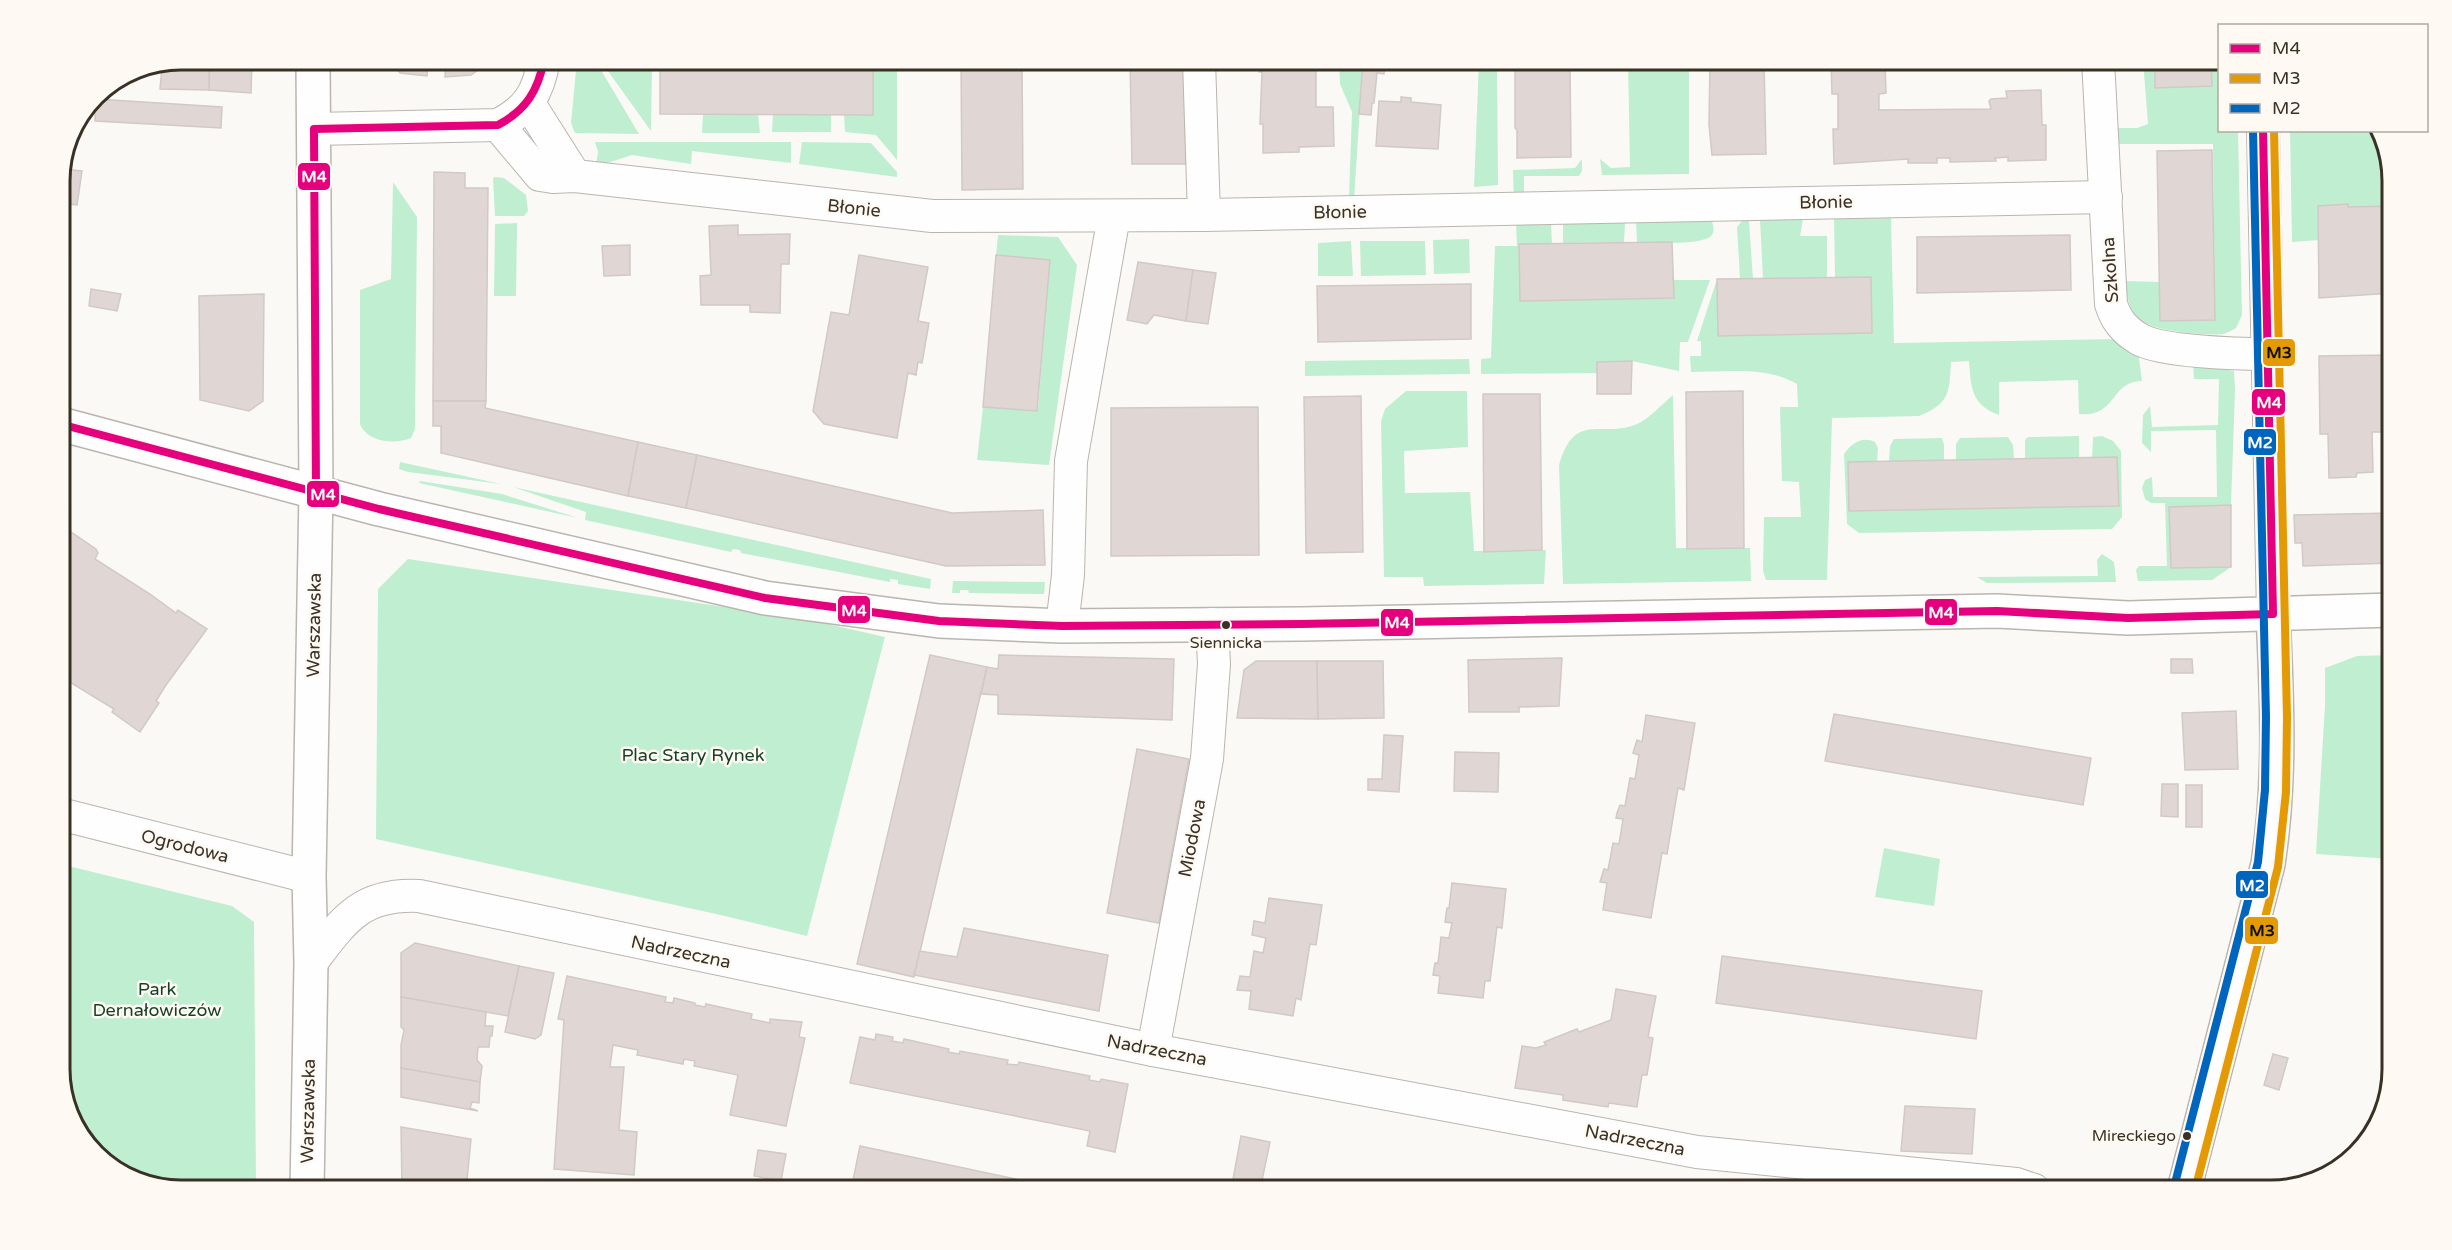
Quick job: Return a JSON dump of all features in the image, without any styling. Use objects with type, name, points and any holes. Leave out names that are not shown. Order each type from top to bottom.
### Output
[{"type":"main road","name":"Warszawska","points":[[307,1180],[311,963],[309,877],[316,491],[313,70]]},
{"type":"main road","points":[[71,427],[399,514],[765,598],[939,621],[1062,626],[1301,624],[1997,611],[2128,618],[2381,610]]},
{"type":"main road","points":[[2186,1180],[2263,885],[2274,823],[2277,776],[2273,614]]},
{"type":"street","points":[[314,129],[498,125],[517,115],[528,102],[542,70]]},
{"type":"street","points":[[1199,70],[1204,215]]},
{"type":"street","name":"Szkolna","points":[[2099,70],[2110,304],[2115,318],[2126,330],[2141,340],[2159,346],[2241,354],[2268,354]]},
{"type":"street","points":[[528,102],[575,176]]},
{"type":"street","name":"Błonie","points":[[498,125],[540,175],[575,176],[932,216],[1204,215],[2106,196]]},
{"type":"street","points":[[2263,132],[2273,614]]},
{"type":"street","points":[[1062,626],[1068,575],[1071,461],[1114,216]]},
{"type":"street","name":"Miodowa","points":[[1153,1050],[1207,759],[1214,664],[1212,624]]},
{"type":"street","name":"Ogrodowa","points":[[71,817],[309,877]]},
{"type":"street","name":"Nadrzeczna","points":[[311,963],[351,914],[383,899],[419,896],[1153,1050],[1697,1152],[1976,1180]]},
{"type":"green space","points":[[576,70],[601,70],[639,134],[575,133],[571,123]]},
{"type":"green space","points":[[607,70],[652,70],[651,131]]},
{"type":"green space","points":[[873,70],[897,70],[897,160],[876,135],[845,132],[844,115],[873,115]]},
{"type":"green space","points":[[1339,70],[1362,70],[1354,200],[1349,196],[1352,112],[1340,84]]},
{"type":"green space","points":[[1479,70],[1497,70],[1498,185],[1474,187]]},
{"type":"green space","points":[[1628,70],[1689,70],[1689,174],[1602,175],[1600,159],[1611,168],[1630,167]]},
{"type":"green space","points":[[2144,70],[2155,70],[2156,88],[2211,86],[2211,70],[2218,70],[2218,132],[2238,132],[2242,315],[2236,328],[2223,334],[2167,330],[2146,324],[2133,312],[2129,302],[2125,281],[2159,282],[2160,321],[2215,320],[2213,144],[2117,144],[2116,128],[2137,128],[2148,124]]},
{"type":"green space","points":[[703,114],[758,115],[760,133],[702,133]]},
{"type":"green space","points":[[773,115],[831,115],[831,132],[772,132]]},
{"type":"green space","points":[[2290,132],[2370,132],[2379,160],[2381,206],[2348,207],[2348,204],[2318,206],[2319,240],[2292,242]]},
{"type":"green space","points":[[595,142],[791,142],[791,163],[692,151],[691,164],[632,155],[604,164],[596,164],[598,152]]},
{"type":"green space","points":[[802,142],[871,143],[897,172],[897,177],[799,164]]},
{"type":"green space","points":[[1582,159],[1582,171],[1579,176],[1524,176],[1524,202],[1514,202],[1513,170],[1575,168]]},
{"type":"green space","points":[[493,178],[504,178],[526,195],[528,211],[524,216],[495,216]]},
{"type":"green space","points":[[393,182],[417,217],[415,429],[411,438],[397,441],[375,438],[369,435],[360,424],[360,290],[391,279]]},
{"type":"green space","points":[[1891,218],[1894,343],[2122,339],[2138,351],[2142,381],[2126,385],[2107,405],[2092,414],[2079,414],[2078,380],[1999,382],[1999,415],[1983,406],[1974,394],[1969,361],[1951,362],[1950,381],[1943,401],[1919,416],[1832,418],[1827,580],[1766,580],[1763,571],[1764,517],[1801,517],[1799,482],[1782,481],[1780,407],[1798,407],[1797,384],[1785,378],[1759,372],[1691,372],[1690,356],[1701,356],[1701,341],[1697,341],[1717,279],[1718,336],[1872,333],[1870,277],[1835,277],[1834,219]]},
{"type":"green space","points":[[1803,219],[1800,236],[1827,236],[1827,278],[1763,279],[1760,220]]},
{"type":"green space","points":[[1712,221],[1714,230],[1712,235],[1699,241],[1637,242],[1636,222]]},
{"type":"green space","points":[[1742,221],[1749,221],[1753,279],[1740,279],[1737,227]]},
{"type":"green space","points":[[517,223],[516,296],[494,296],[495,224]]},
{"type":"green space","points":[[1625,223],[1624,242],[1563,243],[1563,224]]},
{"type":"green space","points":[[1516,224],[1551,224],[1552,244],[1519,245],[1520,301],[1673,298],[1673,280],[1710,280],[1688,342],[1680,342],[1679,371],[1632,361],[1598,362],[1597,373],[1481,374],[1481,359],[1491,358],[1495,246],[1517,246]]},
{"type":"green space","points":[[998,235],[1058,237],[1077,265],[1049,465],[977,460],[983,407],[1038,410],[1050,260],[996,255]]},
{"type":"green space","points":[[1469,239],[1470,273],[1434,274],[1433,240]]},
{"type":"green space","points":[[1351,241],[1353,276],[1318,276],[1318,243]]},
{"type":"green space","points":[[1360,241],[1425,241],[1426,275],[1361,276]]},
{"type":"green space","points":[[1469,359],[1470,374],[1305,376],[1305,361]]},
{"type":"green space","points":[[2193,364],[2234,371],[2231,505],[2170,507],[2171,568],[2231,567],[2212,580],[2138,581],[2136,570],[2139,566],[2167,566],[2165,503],[2151,503],[2145,499],[2142,488],[2145,480],[2152,477],[2153,497],[2217,497],[2216,430],[2151,431],[2151,452],[2142,443],[2143,415],[2150,406],[2152,427],[2218,425],[2219,379],[2194,379]]},
{"type":"green space","points":[[1406,391],[1467,391],[1468,447],[1404,451],[1405,493],[1470,492],[1474,551],[1546,550],[1544,584],[1424,586],[1423,577],[1384,577],[1381,421],[1385,409]]},
{"type":"green space","points":[[1673,395],[1676,548],[1750,548],[1751,581],[1563,584],[1559,465],[1565,448],[1581,432],[1624,428],[1642,422]]},
{"type":"green space","points":[[2079,436],[2079,458],[2025,459],[2025,440],[2028,437]]},
{"type":"green space","points":[[2102,436],[2113,441],[2121,451],[2122,517],[2112,529],[1859,533],[1847,524],[1844,454],[1850,447],[1862,440],[1875,442],[1878,448],[1877,462],[1849,462],[1849,511],[2119,506],[2117,457],[2092,458],[2093,437]]},
{"type":"green space","points":[[2008,437],[2013,445],[2014,459],[1956,460],[1956,444],[1960,438]]},
{"type":"green space","points":[[1942,438],[1944,461],[1889,461],[1890,446],[1894,439]]},
{"type":"green space","points":[[400,462],[501,484],[408,472],[399,469]]},
{"type":"green space","points":[[420,481],[502,494],[578,518],[419,483]]},
{"type":"green space","points":[[513,487],[931,579],[930,589],[898,584],[898,580],[890,579],[890,582],[741,553],[740,550],[733,549],[731,552],[585,520],[586,512]]},
{"type":"green space","points":[[2102,554],[2114,562],[2116,582],[1987,583],[1977,577],[2098,576],[2097,560]]},
{"type":"green space","name":"Plac Stary Rynek","points":[[408,559],[810,620],[885,637],[807,936],[376,839],[378,589]]},
{"type":"green space","points":[[953,581],[1045,582],[1044,594],[969,593],[968,590],[952,593]]},
{"type":"green space","points":[[2382,655],[2382,858],[2316,854],[2325,668],[2357,656]]},
{"type":"green space","points":[[1884,848],[1940,859],[1934,906],[1875,897]]},
{"type":"green space","name":"Park Dernałowiczów","points":[[71,867],[232,906],[254,922],[256,1180],[167,1179],[132,1168],[108,1152],[98,1142],[82,1118],[73,1090],[71,1076]]},
{"type":"building","points":[[209,70],[209,90],[160,89],[161,73]]},
{"type":"building","points":[[210,70],[252,70],[251,93],[209,90]]},
{"type":"building","points":[[397,70],[427,70],[427,76],[400,73]]},
{"type":"building","points":[[445,70],[478,70],[471,75],[445,77]]},
{"type":"building","points":[[660,70],[873,70],[873,115],[660,114]]},
{"type":"building","points":[[961,70],[1022,70],[1023,189],[962,190]]},
{"type":"building","points":[[1130,70],[1184,70],[1186,164],[1132,164]]},
{"type":"building","points":[[1259,70],[1316,70],[1316,107],[1333,107],[1334,146],[1299,147],[1299,152],[1263,153],[1263,124],[1260,124],[1262,72]]},
{"type":"building","points":[[1362,70],[1384,70],[1384,74],[1377,73],[1371,115],[1359,114]]},
{"type":"building","points":[[1515,70],[1570,70],[1571,157],[1517,158],[1517,130],[1515,128]]},
{"type":"building","points":[[1710,70],[1764,70],[1766,154],[1712,155],[1709,125]]},
{"type":"building","points":[[1831,70],[1885,70],[1886,93],[1879,94],[1879,110],[1991,109],[1989,101],[2007,98],[2006,91],[2041,90],[2042,125],[2046,125],[2046,160],[2008,161],[2008,157],[1995,158],[1996,161],[1950,162],[1950,158],[1937,158],[1937,163],[1908,163],[1908,159],[1834,164],[1833,129],[1838,129],[1838,94],[1832,94]]},
{"type":"building","points":[[2155,70],[2211,70],[2212,86],[2155,88]]},
{"type":"building","points":[[1401,97],[1411,98],[1411,102],[1441,105],[1438,149],[1376,146],[1379,101],[1401,102]]},
{"type":"building","points":[[106,100],[222,107],[221,128],[95,121],[95,111]]},
{"type":"building","points":[[2212,150],[2215,320],[2160,321],[2157,151]]},
{"type":"building","points":[[71,170],[82,171],[77,205],[71,204]]},
{"type":"building","points":[[434,172],[465,173],[465,188],[488,188],[486,401],[433,401]]},
{"type":"building","points":[[2348,204],[2348,207],[2381,206],[2381,294],[2319,298],[2318,206]]},
{"type":"building","points":[[738,225],[738,235],[790,234],[789,264],[781,264],[780,313],[750,312],[750,305],[701,305],[700,276],[711,275],[709,226]]},
{"type":"building","points":[[2070,235],[2071,290],[1917,293],[1917,237]]},
{"type":"building","points":[[1672,242],[1674,298],[1520,301],[1519,244]]},
{"type":"building","points":[[630,245],[630,275],[604,276],[602,246]]},
{"type":"building","points":[[859,255],[928,267],[918,321],[929,323],[922,363],[918,362],[916,375],[908,373],[897,438],[824,424],[813,411],[831,312],[849,315]]},
{"type":"building","points":[[996,255],[1050,260],[1037,411],[983,407]]},
{"type":"building","points":[[1138,262],[1193,270],[1186,321],[1154,315],[1147,324],[1127,320]]},
{"type":"building","points":[[1193,270],[1216,273],[1208,324],[1186,321]]},
{"type":"building","points":[[1871,277],[1872,333],[1718,336],[1717,279]]},
{"type":"building","points":[[1471,284],[1471,339],[1318,342],[1317,286]]},
{"type":"building","points":[[91,289],[121,294],[117,311],[89,306]]},
{"type":"building","points":[[264,294],[263,401],[249,411],[200,400],[199,296]]},
{"type":"building","points":[[2381,355],[2381,432],[2372,432],[2373,472],[2357,473],[2356,477],[2329,478],[2328,434],[2320,434],[2319,356]]},
{"type":"building","points":[[1632,361],[1631,394],[1597,394],[1597,362]]},
{"type":"building","points":[[1743,391],[1744,548],[1687,549],[1686,392]]},
{"type":"building","points":[[1483,394],[1540,394],[1542,550],[1484,552]]},
{"type":"building","points":[[1361,396],[1363,552],[1306,553],[1304,397]]},
{"type":"building","points":[[433,401],[486,401],[485,408],[638,442],[628,496],[441,453],[441,426],[433,426]]},
{"type":"building","points":[[1258,407],[1259,555],[1111,556],[1111,408]]},
{"type":"building","points":[[638,442],[697,455],[686,508],[628,496]]},
{"type":"building","points":[[697,455],[952,513],[1043,510],[1045,565],[946,566],[686,508]]},
{"type":"building","points":[[2117,457],[2119,506],[1849,511],[1848,462]]},
{"type":"building","points":[[2231,505],[2231,567],[2171,568],[2169,507]]},
{"type":"building","points":[[2381,513],[2381,563],[2303,566],[2302,543],[2295,543],[2294,515]]},
{"type":"building","points":[[71,532],[96,549],[98,553],[95,559],[176,613],[178,610],[207,629],[166,685],[156,701],[159,703],[140,732],[112,712],[114,709],[71,683]]},
{"type":"building","points":[[930,655],[987,667],[914,977],[857,964]]},
{"type":"building","points":[[999,655],[1174,659],[1172,720],[998,714],[998,695],[981,694],[987,667],[998,669]]},
{"type":"building","points":[[1562,658],[1559,706],[1519,707],[1519,712],[1469,712],[1468,660]]},
{"type":"building","points":[[2171,659],[2192,659],[2193,673],[2171,673]]},
{"type":"building","points":[[1256,661],[1317,661],[1318,719],[1237,718],[1244,670]]},
{"type":"building","points":[[1317,661],[1383,661],[1384,718],[1318,719]]},
{"type":"building","points":[[2236,711],[2238,769],[2185,770],[2182,713]]},
{"type":"building","points":[[1834,714],[2091,758],[2083,805],[1825,761]]},
{"type":"building","points":[[1646,715],[1695,723],[1684,790],[1678,788],[1667,854],[1662,853],[1651,918],[1603,910],[1607,883],[1600,882],[1604,869],[1608,870],[1613,843],[1619,844],[1623,819],[1616,818],[1617,813],[1620,805],[1625,806],[1630,778],[1635,779],[1639,755],[1633,753],[1637,740],[1642,742]]},
{"type":"building","points":[[1384,735],[1403,736],[1399,792],[1368,790],[1368,779],[1382,779]]},
{"type":"building","points":[[1137,749],[1189,759],[1159,923],[1107,913]]},
{"type":"building","points":[[1455,752],[1499,753],[1498,792],[1454,791]]},
{"type":"building","points":[[2162,784],[2178,784],[2178,817],[2161,816]]},
{"type":"building","points":[[2186,785],[2202,785],[2202,827],[2186,827]]},
{"type":"building","points":[[1452,883],[1506,889],[1502,928],[1497,927],[1490,981],[1485,981],[1483,998],[1438,993],[1440,976],[1433,975],[1435,963],[1438,963],[1441,937],[1449,938],[1452,923],[1445,922]]},
{"type":"building","points":[[1269,898],[1322,905],[1316,945],[1310,944],[1301,1000],[1296,998],[1293,1016],[1249,1009],[1251,991],[1237,990],[1240,976],[1250,977],[1254,951],[1263,953],[1266,938],[1252,935],[1254,921],[1265,923]]},
{"type":"building","points":[[964,928],[1108,955],[1099,1011],[914,975],[920,951],[957,957]]},
{"type":"building","points":[[415,943],[519,966],[508,1016],[401,997],[401,953]]},
{"type":"building","points":[[1722,956],[1982,991],[1976,1039],[1716,1003]]},
{"type":"building","points":[[519,966],[554,973],[541,1035],[535,1039],[505,1032]]},
{"type":"building","points":[[567,976],[666,997],[665,1002],[673,1003],[674,998],[695,1003],[695,1005],[705,1007],[706,1004],[752,1014],[751,1019],[770,1023],[770,1019],[802,1022],[799,1037],[805,1038],[786,1126],[730,1115],[738,1075],[694,1066],[695,1061],[684,1059],[683,1064],[637,1055],[638,1050],[613,1045],[610,1067],[624,1067],[619,1130],[637,1132],[634,1175],[554,1169],[564,1020],[558,1019]]},
{"type":"building","points":[[1616,989],[1656,996],[1648,1037],[1653,1038],[1647,1075],[1642,1075],[1637,1107],[1609,1103],[1608,1107],[1563,1100],[1563,1095],[1515,1088],[1522,1046],[1536,1048],[1546,1045],[1544,1042],[1577,1029],[1579,1032],[1611,1020]]},
{"type":"building","points":[[401,997],[486,1012],[485,1026],[493,1026],[489,1047],[478,1047],[477,1060],[482,1066],[480,1082],[401,1068],[401,1045],[404,1030],[401,1027]]},
{"type":"building","points":[[876,1034],[893,1037],[892,1041],[903,1043],[904,1039],[949,1049],[948,1052],[959,1054],[960,1051],[1008,1060],[1007,1064],[1018,1065],[1019,1062],[1090,1076],[1089,1080],[1100,1082],[1101,1079],[1128,1084],[1115,1152],[1087,1146],[1090,1131],[850,1083],[860,1037],[875,1040]]},
{"type":"building","points":[[2273,1054],[2288,1058],[2279,1090],[2264,1085]]},
{"type":"building","points":[[401,1068],[480,1082],[479,1103],[472,1102],[470,1108],[478,1111],[401,1097]]},
{"type":"building","points":[[1905,1106],[1975,1109],[1972,1154],[1901,1151]]},
{"type":"building","points":[[401,1127],[471,1139],[467,1180],[402,1180]]},
{"type":"building","points":[[1241,1136],[1270,1142],[1262,1180],[1233,1180]]},
{"type":"building","points":[[860,1146],[1020,1180],[853,1180]]},
{"type":"building","points":[[758,1150],[786,1154],[781,1180],[754,1176]]},
{"type":"transit line","name":"M4","points":[[316,491],[314,129],[498,125],[523,106],[534,90],[541,70]]},
{"type":"transit line","name":"M2","points":[[2176,1180],[2258,862],[2265,790],[2266,717],[2253,132]]},
{"type":"transit line","name":"M4","points":[[71,427],[379,509],[765,598],[939,621],[1062,626],[1301,624],[1997,611],[2128,618],[2273,614],[2263,132]]},
{"type":"transit line","name":"M3","points":[[2198,1180],[2278,867],[2286,792],[2287,717],[2274,132]]},
{"type":"place","name":"Siennicka","points":[[1226,625]]},
{"type":"place","name":"Mireckiego","points":[[2187,1136]]}]
